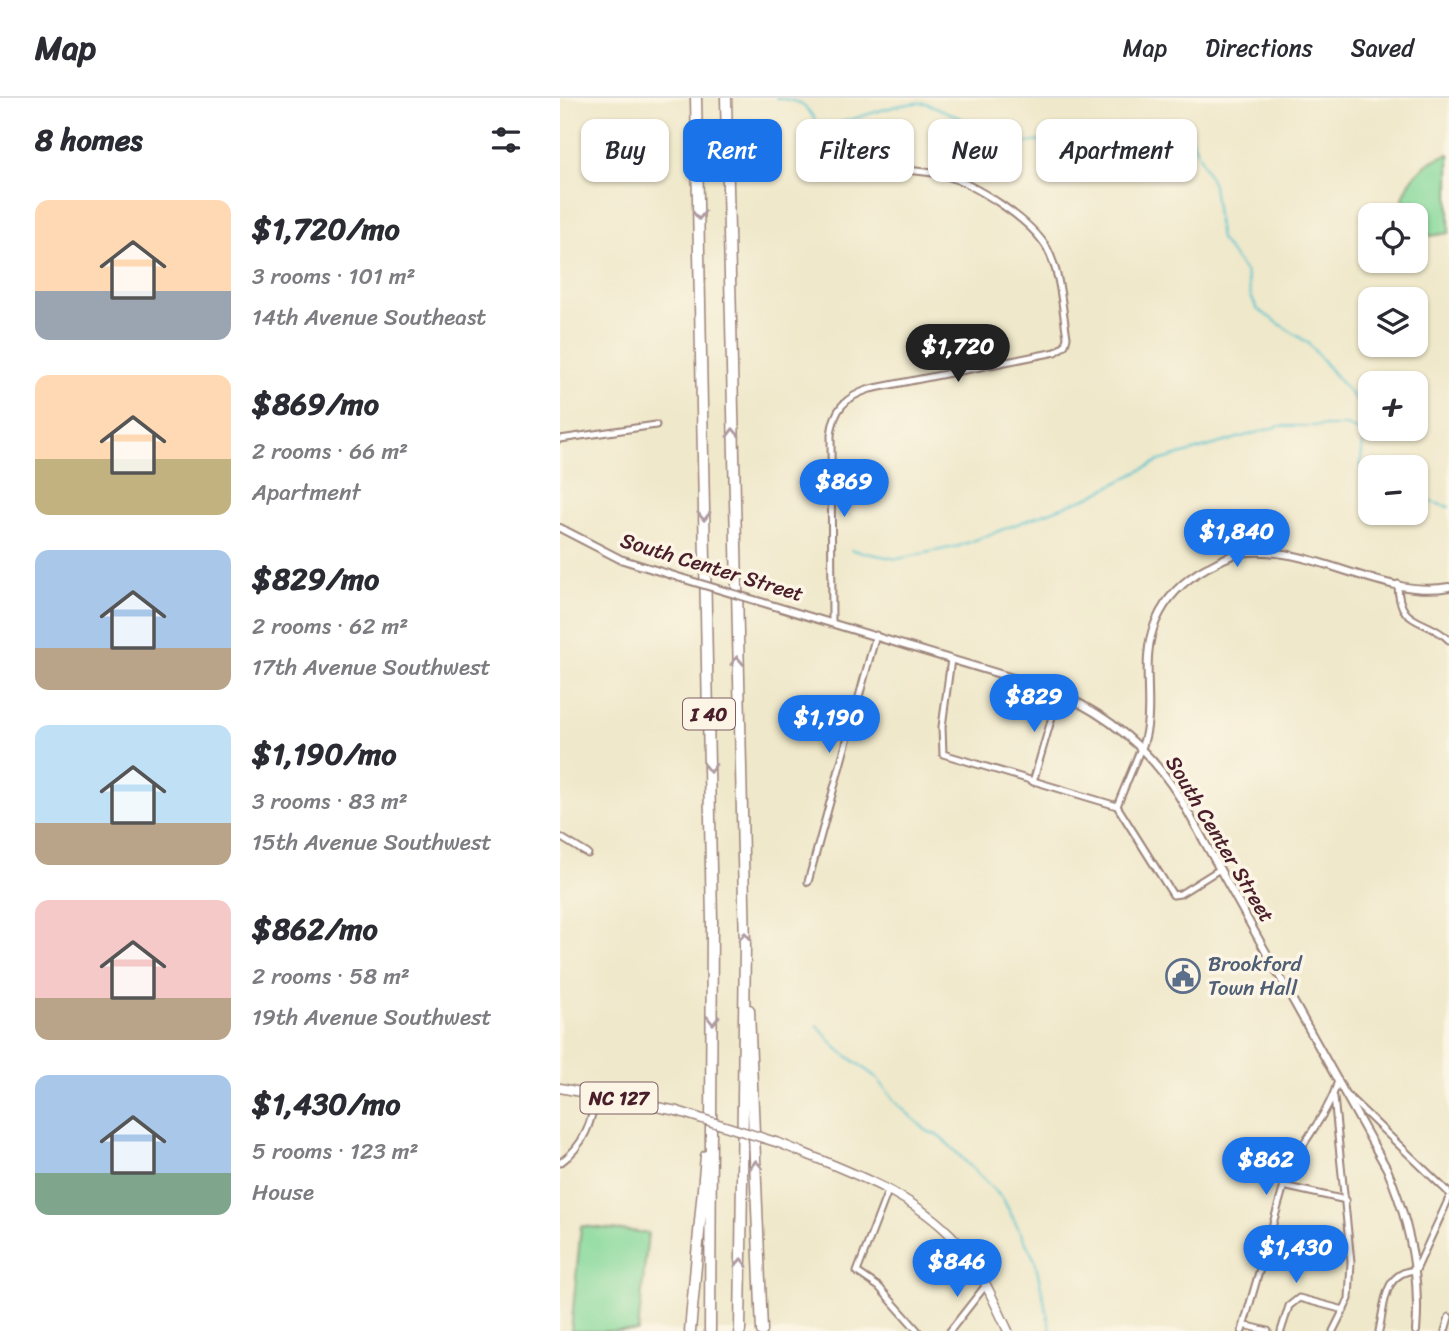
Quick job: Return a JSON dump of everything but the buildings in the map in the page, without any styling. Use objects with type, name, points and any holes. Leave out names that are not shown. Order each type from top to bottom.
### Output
[{"type":"highway","name":"I 40","points":[[696,98],[712,898],[710,1331]]},
{"type":"highway","name":"I 40","points":[[726,98],[744,971],[740,1331]]},
{"type":"highway","points":[[744,971],[751,1045],[762,1331]]},
{"type":"highway","points":[[691,1331],[711,1100]]},
{"type":"main road","name":"NC 127","points":[[560,1088],[677,1111],[779,1143],[888,1191],[922,1210],[964,1250],[986,1285],[1008,1331]]},
{"type":"street","points":[[832,622],[831,435],[836,411],[853,394],[870,388],[1044,355],[1065,345],[1067,337],[1055,268],[1037,235],[1009,212],[959,181],[930,172],[914,171]]},
{"type":"street","points":[[560,439],[656,425]]},
{"type":"street","name":"South Center Street","points":[[560,528],[620,559],[1059,693],[1099,715],[1142,747],[1173,787],[1348,1097],[1394,1186],[1404,1215],[1416,1270],[1416,1331]]},
{"type":"street","points":[[1117,806],[1142,747],[1146,726],[1147,660],[1152,631],[1172,594],[1198,573],[1233,555],[1265,553],[1398,584],[1426,589],[1449,587]]},
{"type":"street","points":[[1398,584],[1400,603],[1408,616],[1449,640]]},
{"type":"street","points":[[808,882],[876,635]]},
{"type":"street","points":[[951,660],[941,749],[946,756],[1117,806],[1173,895],[1180,894],[1220,869]]},
{"type":"street","points":[[1033,782],[1059,693]]},
{"type":"street","points":[[560,837],[588,854]]},
{"type":"street","points":[[1334,1331],[1350,1292],[1351,1262],[1334,1097],[1338,1080]]},
{"type":"street","points":[[560,1163],[576,1150],[586,1135],[596,1093]]},
{"type":"street","points":[[1268,1331],[1243,1328],[1283,1186],[1294,1157],[1334,1097]]},
{"type":"street","points":[[1348,1097],[1449,1196],[1416,1270],[1402,1271],[1392,1278],[1379,1331]]},
{"type":"street","points":[[1283,1186],[1346,1200]]},
{"type":"street","points":[[888,1191],[857,1267],[858,1273],[879,1287],[918,1331]]},
{"type":"street","points":[[950,1331],[986,1285]]},
{"type":"street","points":[[1281,1331],[1289,1306],[1299,1298],[1344,1310]]},
{"type":"street","points":[[1445,1331],[1449,1317]]},
{"type":"green space","points":[[1449,154],[1449,233],[1428,236],[1428,203],[1402,203],[1414,176],[1438,158]]},
{"type":"green space","points":[[581,1226],[648,1233],[638,1331],[571,1331]]},
{"type":"waterway","points":[[776,98],[802,105],[818,126],[836,124],[899,106],[926,103],[1021,144],[1141,124],[1172,122],[1186,127],[1213,185],[1220,239],[1246,273],[1257,309],[1308,343],[1365,411],[1362,455]]},
{"type":"waterway","points":[[851,550],[897,559],[959,546],[1091,496],[1159,461],[1279,426],[1346,426],[1358,431]]},
{"type":"waterway","points":[[1428,501],[1449,507]]},
{"type":"waterway","points":[[817,1026],[838,1049],[877,1078],[896,1103],[927,1131],[941,1137],[1003,1199],[1035,1260],[1051,1331]]},
{"type":"place","name":"Brookford Town Hall","points":[[1183,976]]}]
